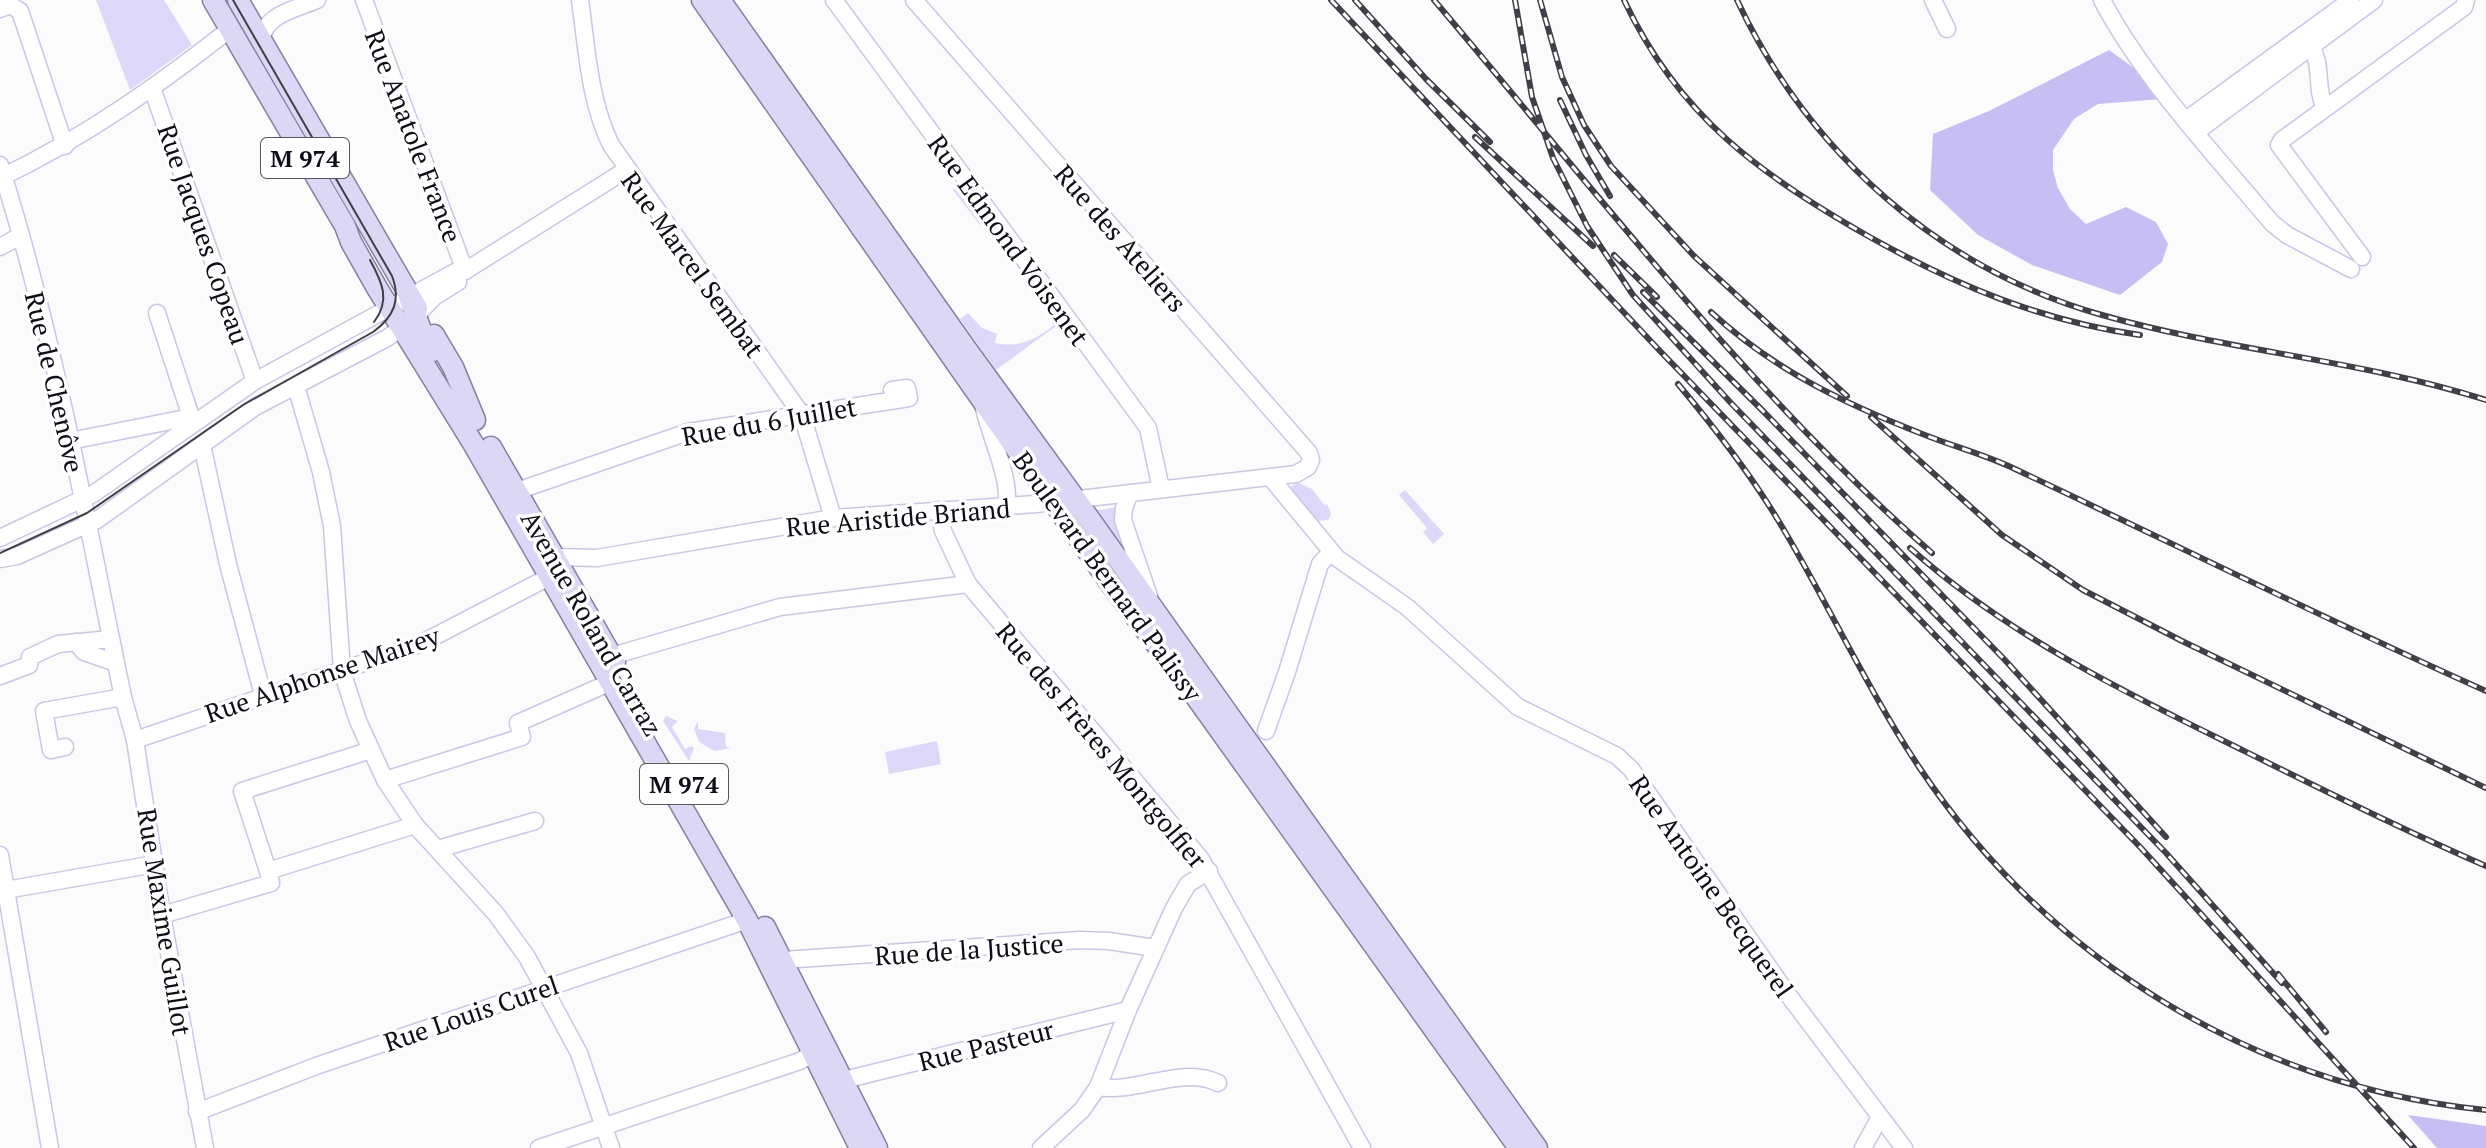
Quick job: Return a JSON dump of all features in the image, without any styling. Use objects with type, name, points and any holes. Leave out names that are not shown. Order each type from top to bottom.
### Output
[{"type":"main road","name":"M 974","points":[[213,0],[230,29]]},
{"type":"main road","name":"M 974","points":[[238,0],[262,40]]},
{"type":"main road","name":"Boulevard Bernard Palissy","points":[[702,0],[1053,502],[1519,1148]]},
{"type":"main road","name":"Boulevard Bernard Palissy","points":[[720,0],[734,10],[974,361],[1537,1148]]},
{"type":"main road","name":"Avenue Roland Carraz","points":[[230,29],[345,226],[377,288],[390,308],[411,318]]},
{"type":"main road","name":"Avenue Roland Carraz","points":[[262,40],[411,318],[453,367],[478,434],[611,682],[747,920],[860,1148]]},
{"type":"main road","name":"M 974","points":[[411,318],[478,434]]},
{"type":"main road","name":"Avenue Roland Carraz","points":[[478,434],[517,491],[550,565],[612,656],[783,960],[877,1148]]},
{"type":"main road","points":[[814,1053],[844,1080]]},
{"type":"street","points":[[262,40],[265,28],[273,19],[317,0]]},
{"type":"street","name":"Rue Anatole France","points":[[364,0],[465,271]]},
{"type":"street","name":"Rue Marcel Sembat","points":[[580,0],[596,104],[606,136],[626,170],[802,415],[833,518]]},
{"type":"street","name":"Rue Edmond Voisenet","points":[[834,0],[1148,428],[1161,489]]},
{"type":"street","name":"Rue des Ateliers","points":[[914,0],[1310,456],[1308,467],[1296,474]]},
{"type":"street","points":[[1933,0],[1947,29]]},
{"type":"street","points":[[2102,0],[2132,47],[2191,126],[2272,223],[2287,235],[2357,263],[2279,145],[2464,7],[2466,0]]},
{"type":"street","points":[[2191,126],[2351,0]]},
{"type":"street","points":[[2191,126],[2311,47],[2374,0]]},
{"type":"street","points":[[0,9],[10,5],[20,11],[65,146]]},
{"type":"street","points":[[2,171],[65,146],[152,88],[230,29]]},
{"type":"street","points":[[2311,47],[2317,60],[2321,100],[2325,108]]},
{"type":"street","name":"Rue Jacques Copeau","points":[[152,88],[255,381]]},
{"type":"street","points":[[0,559],[17,556],[87,525],[255,407],[387,338],[455,272],[465,271],[626,170]]},
{"type":"street","name":"Rue de Chenôve","points":[[2,171],[70,441],[103,600]]},
{"type":"street","points":[[0,247],[20,236]]},
{"type":"street","points":[[0,538],[82,501],[193,419],[255,381],[390,308]]},
{"type":"street","points":[[157,313],[193,419]]},
{"type":"street","points":[[296,386],[321,472],[332,526],[342,671],[371,750],[385,780],[415,825],[496,914],[545,987],[579,1053],[611,1148]]},
{"type":"street","name":"Rue du 6 Juillet","points":[[517,491],[688,432],[909,398],[907,388],[892,390]]},
{"type":"street","points":[[982,401],[988,429],[1009,489],[1006,507]]},
{"type":"street","points":[[70,441],[193,419]]},
{"type":"street","points":[[202,445],[228,564],[263,695]]},
{"type":"street","name":"Rue Aristide Briand","points":[[550,565],[833,518],[1006,507],[1296,474]]},
{"type":"street","name":"Rue Antoine Becquerel","points":[[1270,477],[1331,552],[1407,607],[1518,707],[1624,762],[1786,992],[1904,1148]]},
{"type":"street","name":"Boulevard Bernard Palissy","points":[[1130,493],[1123,520],[1154,613]]},
{"type":"street","name":"Rue des Frères Montgolfier","points":[[939,510],[943,531],[968,584],[1124,765],[1209,871],[1362,1148]]},
{"type":"street","points":[[1266,731],[1320,564],[1331,552]]},
{"type":"street","name":"Rue Alphonse Mairey","points":[[135,740],[420,644],[550,565]]},
{"type":"street","points":[[612,656],[780,607],[968,584]]},
{"type":"street","name":"Rue Maxime Guillot","points":[[103,600],[135,740],[162,915],[205,1148]]},
{"type":"street","points":[[0,676],[29,665],[30,657],[58,644],[111,639]]},
{"type":"street","points":[[76,642],[84,652],[116,663]]},
{"type":"street","points":[[385,780],[522,737],[518,723],[611,682]]},
{"type":"street","points":[[65,747],[51,750],[44,711],[123,697]]},
{"type":"street","points":[[270,877],[242,791],[371,750]]},
{"type":"street","points":[[438,849],[535,821]]},
{"type":"street","points":[[162,915],[415,825]]},
{"type":"street","points":[[0,855],[50,1148]]},
{"type":"street","points":[[6,890],[155,864]]},
{"type":"street","points":[[1041,1148],[1082,1110],[1098,1087],[1155,948],[1188,884],[1209,871]]},
{"type":"street","name":"Rue Louis Curel","points":[[197,1112],[316,1066],[747,920]]},
{"type":"street","name":"Rue de la Justice","points":[[783,960],[1080,940],[1134,943],[1155,948]]},
{"type":"street","name":"Rue Pasteur","points":[[844,1080],[1128,1010]]},
{"type":"street","points":[[539,1148],[800,1061],[814,1053]]},
{"type":"street","points":[[1098,1087],[1107,1089],[1151,1081],[1206,1077],[1218,1083]]},
{"type":"street","points":[[1863,1148],[1880,1117]]},
{"type":"shaded area","points":[[96,0],[164,0],[192,45],[130,90]]},
{"type":"shaded area","points":[[2109,50],[2142,74],[2162,99],[2098,104],[2074,119],[2053,150],[2053,170],[2058,188],[2070,209],[2086,224],[2126,207],[2156,222],[2168,244],[2162,262],[2120,295],[2032,265],[1978,235],[1930,190],[1933,134],[1989,111]]},
{"type":"shaded area","points":[[960,186],[986,221],[980,225],[953,190]]},
{"type":"shaded area","points":[[968,313],[982,328],[997,334],[995,343],[1003,344],[1019,344],[1040,335],[1053,326],[1050,318],[1054,313],[1063,321],[996,370],[960,319]]},
{"type":"shaded area","points":[[1299,483],[1312,489],[1325,506],[1327,504],[1331,514],[1328,520],[1317,521],[1292,492],[1291,486]]},
{"type":"shaded area","points":[[1405,490],[1444,534],[1433,544],[1423,532],[1427,528],[1399,495]]},
{"type":"shaded area","points":[[1118,507],[1135,573],[1091,511]]},
{"type":"shaded area","points":[[666,716],[678,721],[672,727],[685,749],[694,748],[689,761],[663,721]]},
{"type":"shaded area","points":[[698,721],[698,729],[725,733],[726,747],[731,748],[714,751],[699,742],[694,729]]},
{"type":"shaded area","points":[[937,741],[941,764],[889,774],[885,752]]},
{"type":"shaded area","points":[[2408,1115],[2486,1126],[2486,1148],[2437,1148]]},
{"type":"tram line","points":[[0,553],[87,513],[243,405],[373,332],[394,307],[396,293],[392,276],[233,0]]},
{"type":"tram line","points":[[370,260],[383,291],[382,306],[374,322]]},
{"type":"railway","points":[[1331,0],[1660,351],[2141,848],[2414,1148]]},
{"type":"railway","points":[[1355,0],[1426,79],[1490,142]]},
{"type":"railway","points":[[1434,0],[1735,356],[1864,491],[1932,553]]},
{"type":"railway","points":[[1515,0],[1532,97],[1553,158],[1587,226],[1633,295],[1730,402],[2166,853],[2282,983]]},
{"type":"railway","points":[[1540,0],[1562,77],[1584,125],[1611,166],[1694,256],[1847,396]]},
{"type":"railway","points":[[1624,0],[1670,78],[1697,110],[1726,139],[1792,189],[1868,236],[1966,285],[2068,321],[2140,335]]},
{"type":"railway","points":[[1737,0],[1766,55],[1801,107],[1841,154],[1885,197],[1934,235],[1986,268],[2042,294],[2102,315],[2198,338],[2391,375],[2486,400]]},
{"type":"railway","points":[[1560,100],[1610,196]]},
{"type":"railway","points":[[1475,137],[1593,246]]},
{"type":"railway","points":[[1614,255],[1657,297]]},
{"type":"railway","points":[[1643,292],[2004,659],[2166,837]]},
{"type":"railway","points":[[1711,312],[1785,368],[1839,398],[1895,423],[2004,464],[2486,691]]},
{"type":"railway","points":[[1678,384],[1731,450],[1767,502],[1919,767],[1971,836],[2030,899],[2094,954],[2164,1002],[2239,1042],[2318,1074],[2401,1097],[2486,1110]]},
{"type":"railway","points":[[1871,417],[2002,535],[2083,590],[2486,788]]},
{"type":"railway","points":[[1910,548],[1983,605],[2100,678],[2322,789],[2486,866]]},
{"type":"railway","points":[[2278,974],[2326,1032]]}]
